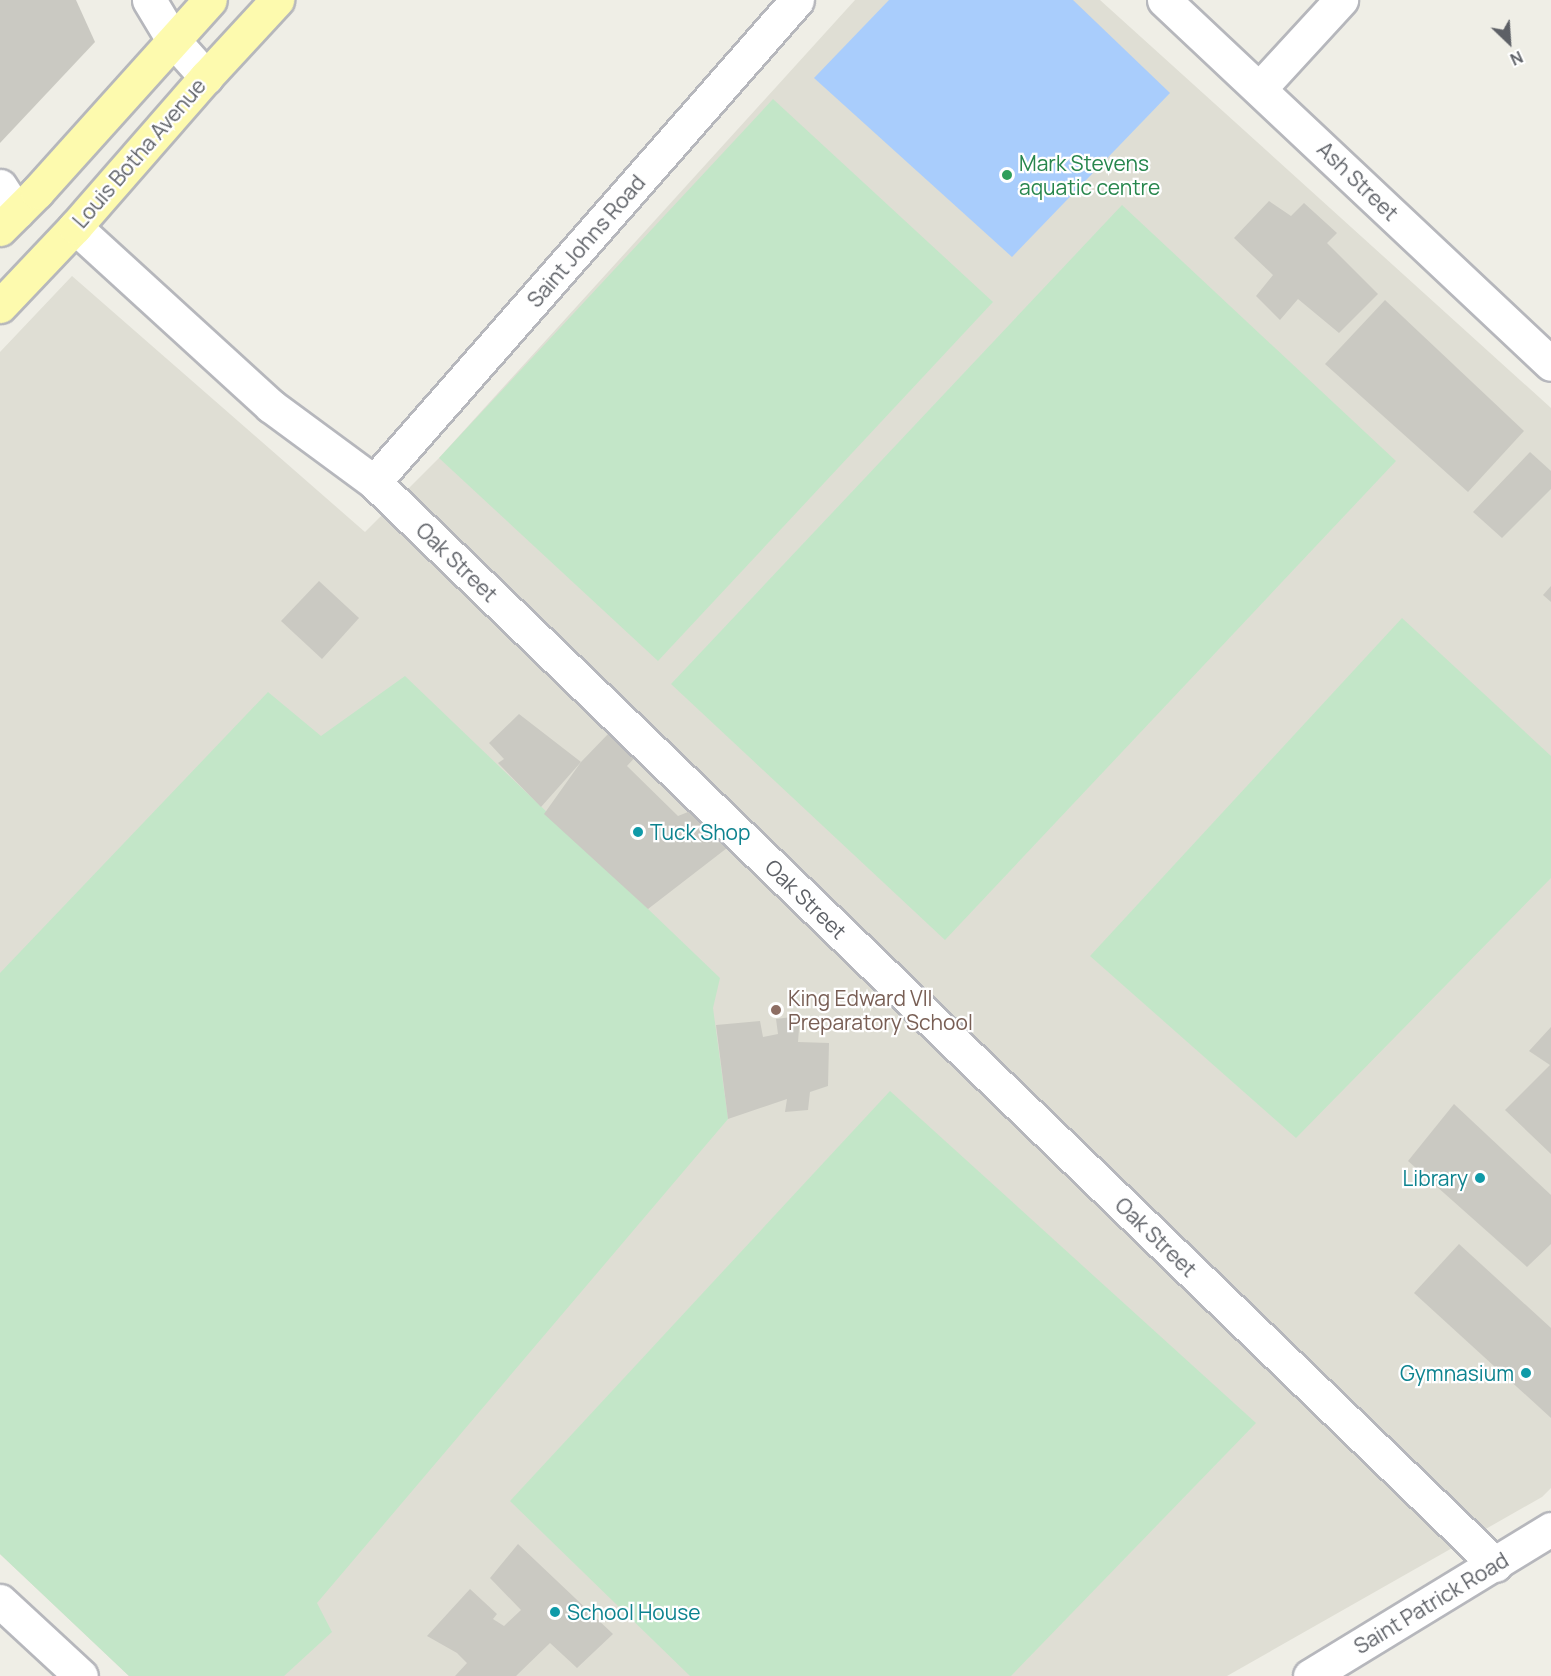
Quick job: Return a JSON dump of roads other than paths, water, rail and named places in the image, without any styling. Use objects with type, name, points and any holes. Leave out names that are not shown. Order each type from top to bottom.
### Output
[{"type":"main road","points":[[6,209],[210,0]]},
{"type":"main road","name":"Louis Botha Avenue","points":[[0,306],[75,227],[206,77],[277,0]]},
{"type":"street","points":[[149,0],[173,40],[206,77]]},
{"type":"street","name":"Saint Johns Road","points":[[374,482],[797,0]]},
{"type":"street","name":"Ash Street","points":[[1164,0],[1551,364]]},
{"type":"street","points":[[1260,88],[1341,0]]},
{"type":"street","name":"Oak Street","points":[[75,227],[271,406],[374,482],[1496,1565]]},
{"type":"street","name":"Saint Patrick Road","points":[[1310,1676],[1496,1565],[1551,1529]]},
{"type":"street","points":[[0,1601],[81,1676]]},
{"type":"water","name":"Mark Stevens aquatic centre","points":[[889,0],[1073,0],[1170,93],[1012,257],[814,78]]},
{"type":"place","name":"Mark Stevens aquatic centre","points":[[1007,175]]},
{"type":"place","name":"Tuck Shop","points":[[638,832]]},
{"type":"place","name":"King Edward VII Preparatory School","points":[[776,1010]]},
{"type":"place","name":"Library","points":[[1480,1178]]},
{"type":"place","name":"Gymnasium","points":[[1526,1373]]},
{"type":"place","name":"School House","points":[[555,1612]]}]
